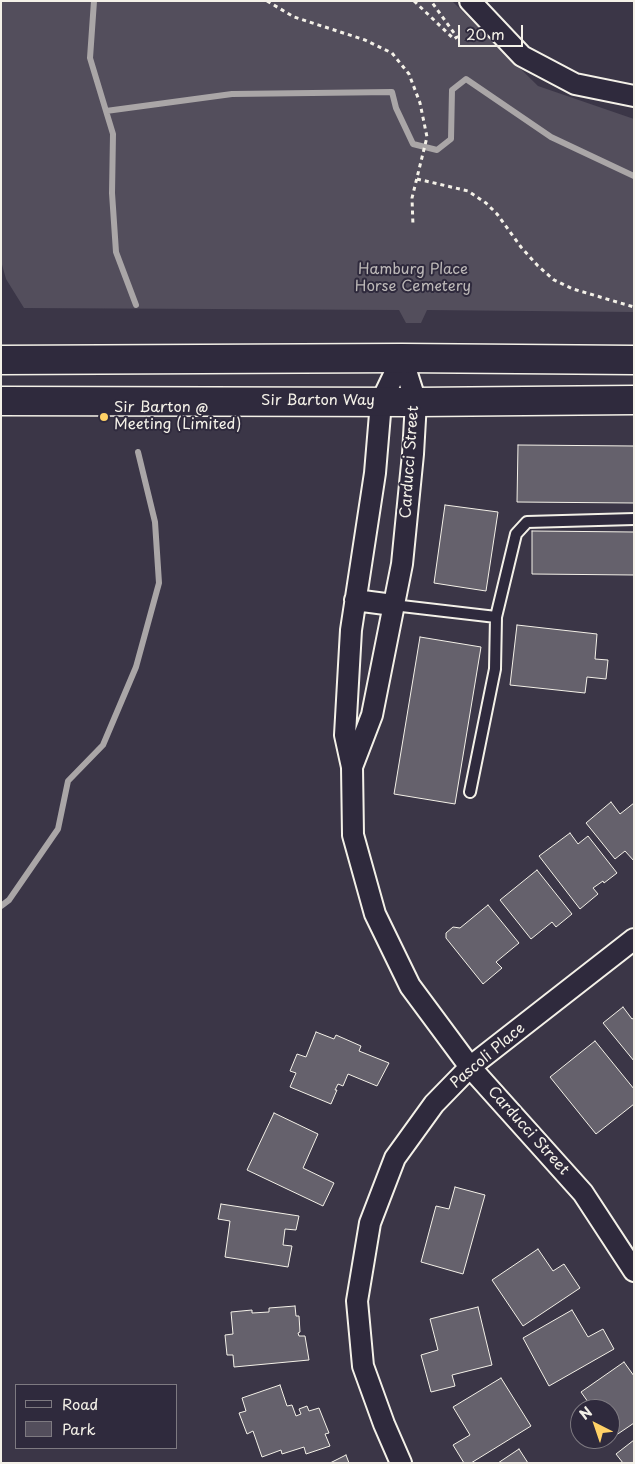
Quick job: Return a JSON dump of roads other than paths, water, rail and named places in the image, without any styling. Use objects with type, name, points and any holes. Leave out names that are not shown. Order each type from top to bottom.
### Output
[{"type":"main road","points":[[1,360],[402,358],[634,360]]},
{"type":"main road","name":"Sir Barton Way","points":[[1,401],[416,402],[634,400]]},
{"type":"street","points":[[470,1],[522,56],[575,84],[634,96]]},
{"type":"street","name":"Carducci Street","points":[[402,358],[381,402],[375,473],[350,640],[345,735],[352,767],[353,835],[375,914],[410,986],[470,1067],[583,1193],[634,1271]]},
{"type":"street","name":"Carducci Street","points":[[352,767],[372,714],[402,564],[414,454],[416,402],[402,358]]},
{"type":"street","points":[[355,600],[393,605]]},
{"type":"street","name":"Pascoli Place","points":[[402,1463],[384,1424],[363,1366],[356,1301],[370,1223],[395,1158],[434,1104],[470,1067],[634,939]]},
{"type":"lane","points":[[470,792],[495,669],[496,617],[516,534],[527,522],[634,519]]},
{"type":"lane","points":[[393,605],[496,617]]},
{"type":"waterway","points":[[94,1],[90,58],[106,111],[232,94],[392,92],[396,108],[413,144],[437,150],[451,139],[452,90],[466,79],[551,137],[634,176]]},
{"type":"waterway","points":[[106,111],[113,134],[112,193],[116,252],[136,305]]},
{"type":"waterway","points":[[1,906],[9,900],[58,829],[68,781],[103,745],[136,667],[159,583],[155,522],[138,452]]},
{"type":"place","name":"Sir Barton @ Meeting (Limited)","points":[[104,417]]},
{"type":"park label","name":"Hamburg Place Horse Cemetery","points":[[413,278]]}]
